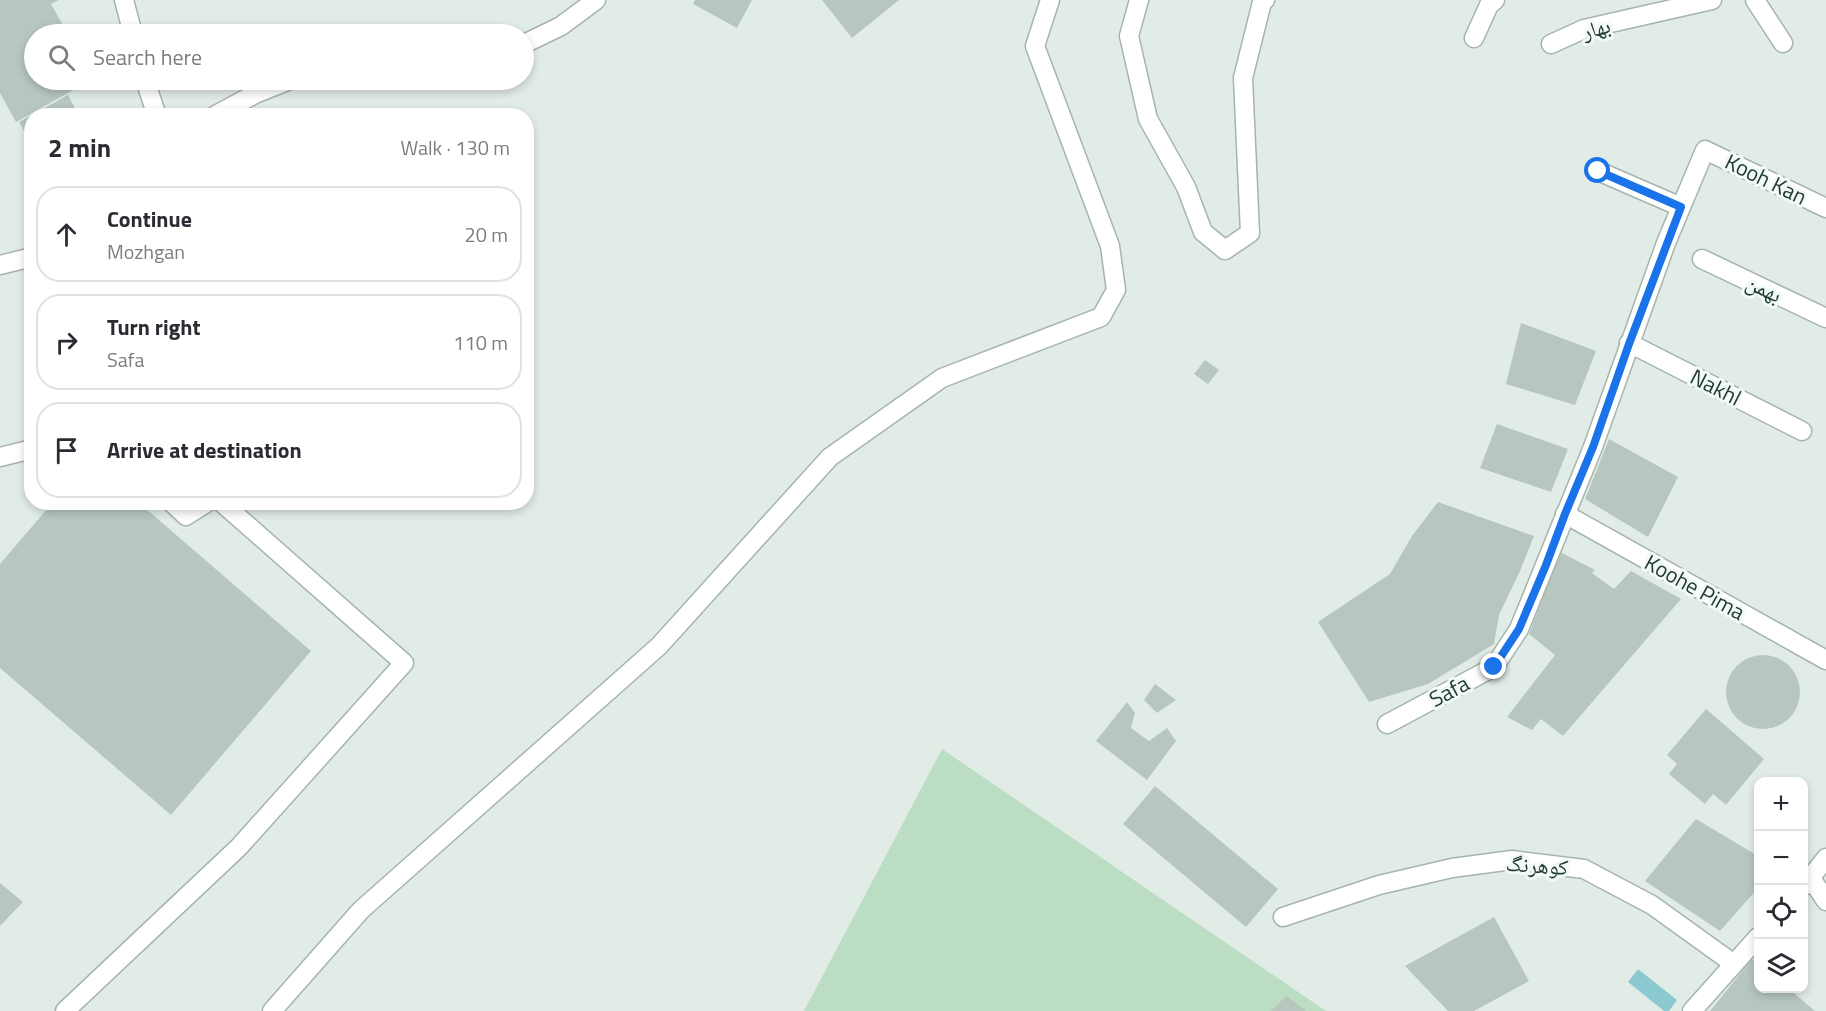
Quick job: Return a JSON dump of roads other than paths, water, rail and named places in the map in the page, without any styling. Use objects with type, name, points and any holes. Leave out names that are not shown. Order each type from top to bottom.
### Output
[{"type":"street","points":[[124,0],[130,24]]},
{"type":"street","points":[[534,39],[561,26],[596,0]]},
{"type":"street","points":[[272,1011],[362,910],[659,646],[830,458],[942,378],[1101,317],[1116,290],[1110,246],[1035,46],[1050,0]]},
{"type":"street","points":[[1139,0],[1129,36],[1148,119],[1186,188],[1203,232],[1225,250],[1250,233],[1243,78],[1264,0]]},
{"type":"street","points":[[1474,38],[1489,5],[1495,0]]},
{"type":"street","name":"بهار","points":[[1551,44],[1584,29],[1713,0]]},
{"type":"street","points":[[1755,0],[1783,43]]},
{"type":"street","points":[[149,90],[155,108]]},
{"type":"street","points":[[229,108],[265,90]]},
{"type":"street","name":"Safa","points":[[1387,724],[1494,667],[1519,629],[1593,447],[1629,344],[1705,150]]},
{"type":"street","name":"Kooh Kan","points":[[1705,150],[1826,208]]},
{"type":"street","points":[[1598,171],[1681,207]]},
{"type":"street","points":[[0,265],[24,259]]},
{"type":"street","name":"بهمن","points":[[1702,259],[1826,318]]},
{"type":"street","name":"Nakhl","points":[[1629,344],[1802,431]]},
{"type":"street","points":[[0,457],[24,451]]},
{"type":"street","points":[[180,510],[186,516],[195,510]]},
{"type":"street","points":[[65,1011],[239,848],[404,663],[230,510]]},
{"type":"street","name":"Koohe Pima","points":[[1565,514],[1826,660]]},
{"type":"street","points":[[1808,881],[1826,858]]},
{"type":"street","name":"کوهرنگ","points":[[1283,917],[1379,885],[1452,868],[1512,860],[1584,869],[1652,905],[1734,964]]},
{"type":"street","points":[[1808,883],[1826,901]]},
{"type":"street","points":[[1692,1011],[1756,939]]},
{"type":"water","points":[[1638,969],[1677,1000],[1669,1011],[1664,1011],[1628,982]]}]
